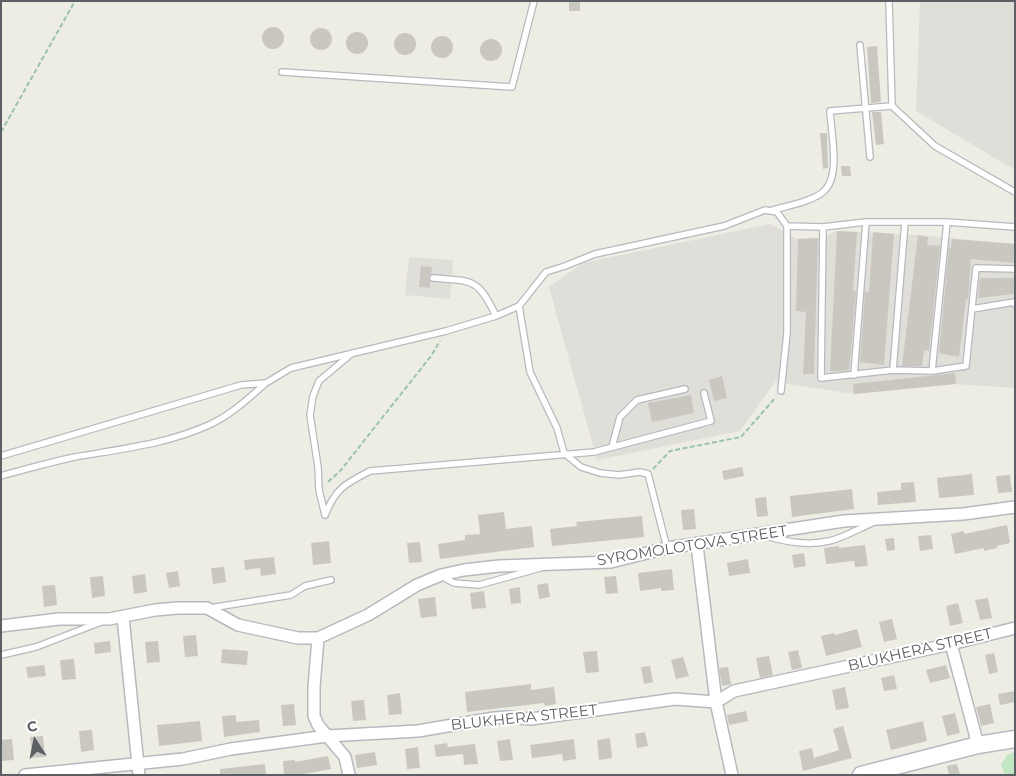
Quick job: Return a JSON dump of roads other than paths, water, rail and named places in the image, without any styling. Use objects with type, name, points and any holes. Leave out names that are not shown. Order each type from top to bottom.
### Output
[{"type":"main road","points":[[861,775],[978,745],[1015,739]]},
{"type":"street","name":"SYROMOLOTOVA STREET","points":[[1,626],[59,619],[109,620],[155,610],[208,608],[238,625],[298,638],[318,638],[368,615],[417,585],[441,576],[482,567],[611,562],[667,548],[697,545],[844,521],[963,514],[1015,507]]},
{"type":"street","points":[[697,545],[716,702],[732,775]]},
{"type":"street","points":[[123,618],[138,770]]},
{"type":"street","name":"BLUKHERA STREET","points":[[25,775],[138,770],[231,749],[327,736],[418,731],[494,718],[532,719],[675,699],[716,702],[734,691],[951,644],[1015,628]]},
{"type":"street","points":[[318,638],[314,716],[318,725],[345,757],[349,775]]},
{"type":"street","points":[[951,644],[978,745]]},
{"type":"lane","points":[[282,72],[512,87],[534,1]]},
{"type":"lane","points":[[889,1],[892,106],[935,146],[1015,192]]},
{"type":"lane","points":[[860,45],[870,157]]},
{"type":"lane","points":[[771,211],[808,199],[824,191],[832,181],[834,169],[830,111],[892,106]]},
{"type":"lane","points":[[1,476],[40,464],[141,445],[186,434],[213,423],[243,403],[266,383],[291,368],[446,331],[496,316],[519,306],[546,272],[594,254],[724,226],[765,210],[777,212],[787,226],[787,333],[781,391]]},
{"type":"lane","points":[[787,226],[823,227],[866,222],[947,222],[1015,227]]},
{"type":"lane","points":[[854,375],[866,222]]},
{"type":"lane","points":[[893,370],[905,222]]},
{"type":"lane","points":[[932,370],[947,222]]},
{"type":"lane","points":[[823,227],[821,378],[893,370],[932,370],[966,366],[976,268],[1015,270]]},
{"type":"lane","points":[[433,278],[470,282],[486,295],[496,316]]},
{"type":"lane","points":[[972,308],[1014,302],[1015,304]]},
{"type":"lane","points":[[519,306],[530,372],[557,428],[564,454],[582,467],[600,473],[619,475],[640,472],[648,474],[667,548]]},
{"type":"lane","points":[[351,354],[319,381],[313,396],[310,415],[318,467],[319,490],[325,515],[333,497],[349,482],[370,471],[594,452],[711,421],[704,392]]},
{"type":"lane","points":[[1,456],[240,385],[266,383]]},
{"type":"lane","points":[[612,447],[620,417],[637,400],[685,389]]},
{"type":"lane","points":[[761,534],[786,542],[812,543],[830,541],[881,519]]},
{"type":"lane","points":[[441,576],[454,583],[479,585],[529,572],[554,563]]},
{"type":"lane","points":[[208,608],[291,595],[305,586],[331,580]]},
{"type":"lane","points":[[1,655],[36,647],[109,620]]}]
